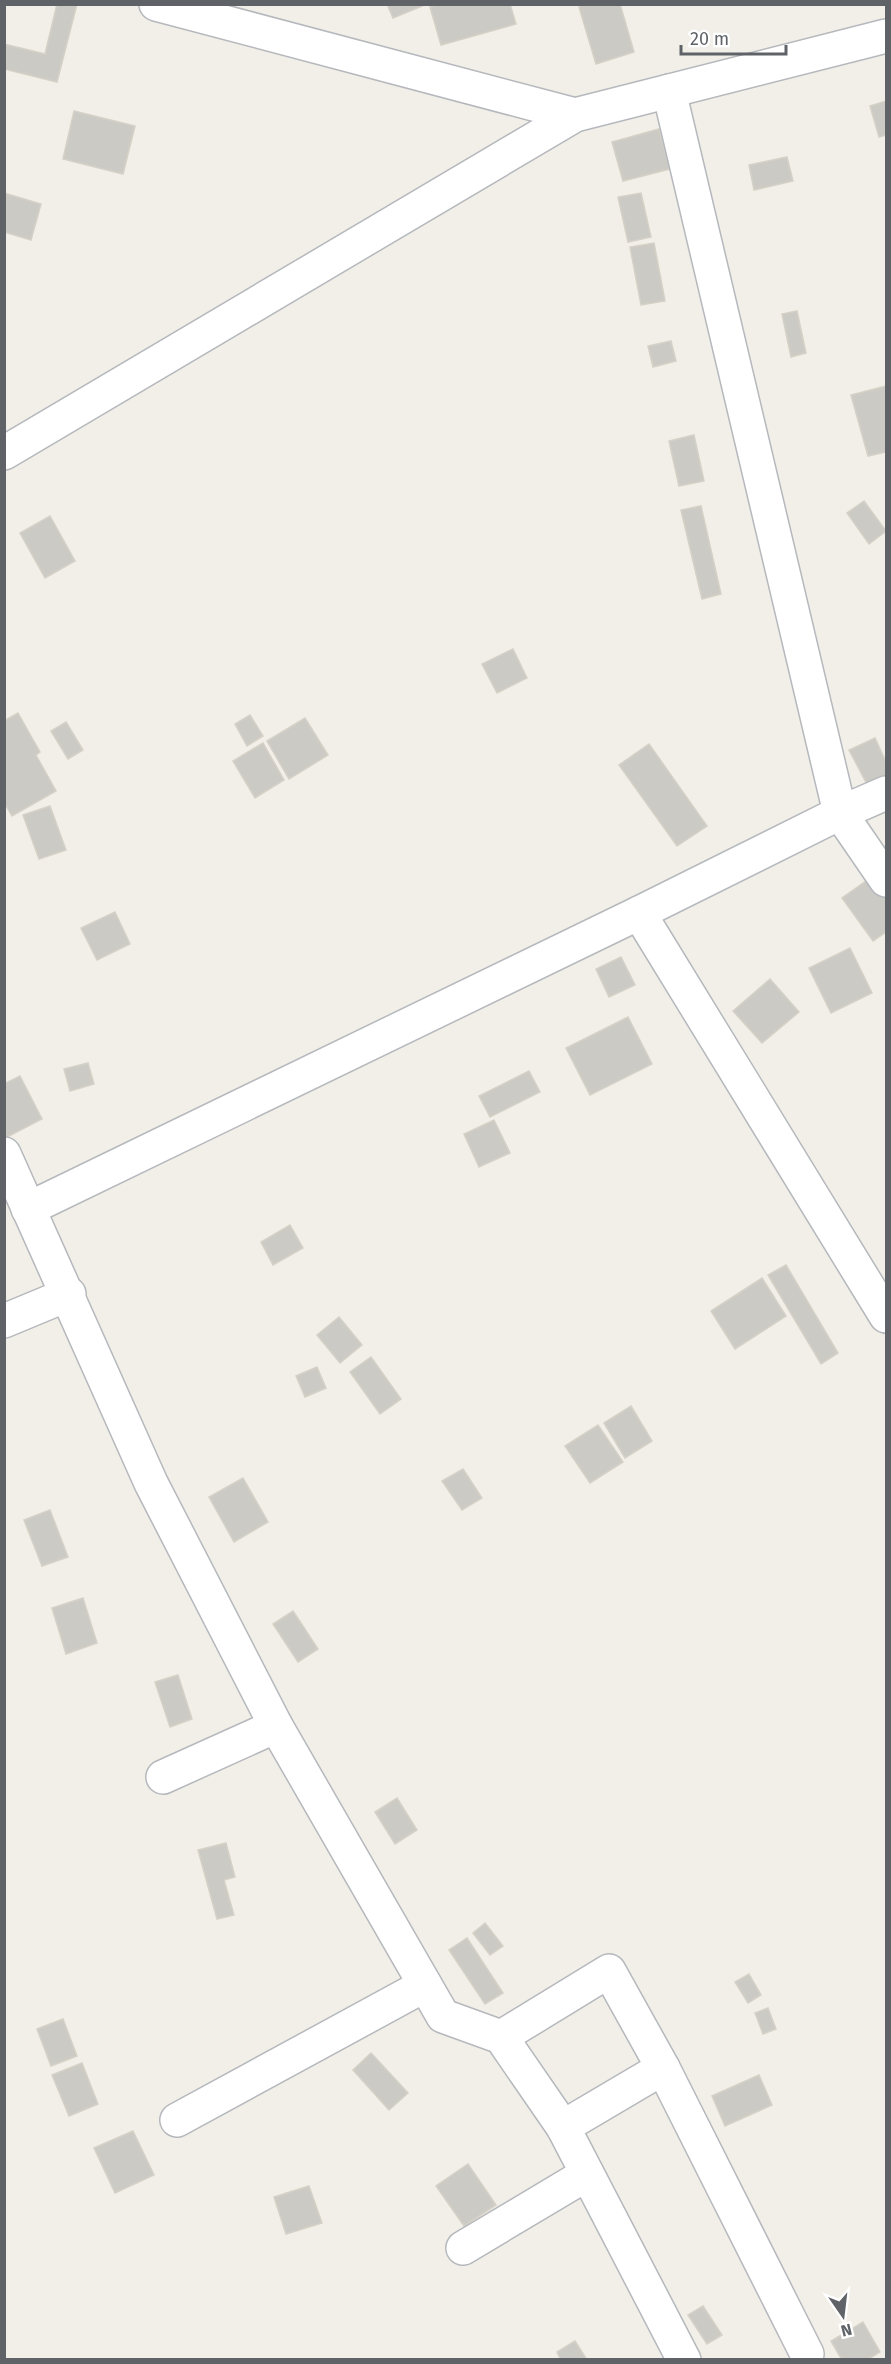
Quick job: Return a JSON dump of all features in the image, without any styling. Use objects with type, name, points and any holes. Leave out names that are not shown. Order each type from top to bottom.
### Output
[{"type":"street","points":[[156,4],[575,115]]},
{"type":"street","points":[[4,453],[575,115],[886,36]]},
{"type":"street","points":[[669,91],[840,813],[886,880]]},
{"type":"street","points":[[28,1209],[840,813],[886,793]]},
{"type":"street","points":[[639,913],[886,1316]]},
{"type":"street","points":[[4,1154],[69,1294],[151,1483],[276,1726],[443,2016],[501,2037],[563,2127],[684,2360]]},
{"type":"street","points":[[4,1321],[69,1294]]},
{"type":"street","points":[[163,1777],[276,1726]]},
{"type":"street","points":[[501,2037],[609,1971],[663,2068],[807,2354]]},
{"type":"street","points":[[177,2120],[425,1985]]},
{"type":"street","points":[[563,2127],[663,2068]]},
{"type":"street","points":[[463,2248],[587,2174]]},
{"type":"building","points":[[57,4],[77,4],[57,82],[4,69],[4,44],[45,54]]},
{"type":"building","points":[[387,4],[421,4],[422,6],[393,18]]},
{"type":"building","points":[[440,4],[510,4],[516,24],[441,45],[430,7]]},
{"type":"building","points":[[586,4],[620,4],[634,52],[596,64],[579,7]]},
{"type":"building","points":[[886,101],[886,135],[879,137],[870,106]]},
{"type":"building","points":[[74,111],[135,126],[123,174],[63,159]]},
{"type":"building","points":[[659,129],[670,169],[623,181],[612,142]]},
{"type":"building","points":[[787,157],[793,181],[754,190],[749,165]]},
{"type":"building","points":[[4,193],[41,204],[31,240],[4,232]]},
{"type":"building","points":[[641,193],[651,237],[628,242],[618,197]]},
{"type":"building","points":[[654,243],[665,301],[641,305],[630,247]]},
{"type":"building","points":[[797,311],[806,353],[791,357],[782,314]]},
{"type":"building","points":[[671,341],[676,361],[653,367],[648,346]]},
{"type":"building","points":[[886,386],[886,452],[868,456],[851,395]]},
{"type":"building","points":[[694,435],[704,481],[679,486],[669,441]]},
{"type":"building","points":[[864,501],[886,531],[869,544],[847,513]]},
{"type":"building","points":[[701,506],[721,594],[702,599],[681,510]]},
{"type":"building","points":[[50,516],[75,561],[45,578],[20,533]]},
{"type":"building","points":[[513,649],[527,678],[497,693],[482,664]]},
{"type":"building","points":[[18,713],[40,752],[36,755],[56,791],[12,816],[4,802],[4,721]]},
{"type":"building","points":[[250,715],[263,736],[247,746],[235,724]]},
{"type":"building","points":[[305,718],[328,755],[289,779],[267,741]]},
{"type":"building","points":[[66,722],[83,750],[68,759],[51,731]]},
{"type":"building","points":[[875,738],[886,762],[886,779],[869,788],[849,750]]},
{"type":"building","points":[[263,743],[284,780],[255,798],[233,761]]},
{"type":"building","points":[[649,744],[707,826],[677,846],[619,765]]},
{"type":"building","points":[[50,806],[66,850],[39,859],[23,815]]},
{"type":"building","points":[[876,874],[886,889],[886,932],[873,941],[842,898]]},
{"type":"building","points":[[115,912],[130,944],[97,960],[81,928]]},
{"type":"building","points":[[850,948],[872,993],[831,1013],[809,968]]},
{"type":"building","points":[[621,957],[635,985],[609,997],[596,969]]},
{"type":"building","points":[[770,979],[799,1012],[762,1043],[733,1011]]},
{"type":"building","points":[[628,1017],[652,1064],[590,1095],[566,1048]]},
{"type":"building","points":[[88,1063],[94,1084],[70,1091],[64,1069]]},
{"type":"building","points":[[529,1071],[540,1092],[490,1117],[479,1096]]},
{"type":"building","points":[[20,1076],[42,1119],[7,1137],[4,1133],[4,1084]]},
{"type":"building","points":[[494,1120],[510,1153],[479,1167],[464,1134]]},
{"type":"building","points":[[290,1225],[303,1248],[273,1265],[261,1242]]},
{"type":"building","points":[[786,1265],[838,1353],[821,1364],[768,1275]]},
{"type":"building","points":[[762,1278],[786,1316],[735,1349],[711,1311]]},
{"type":"building","points":[[339,1317],[362,1345],[340,1363],[317,1335]]},
{"type":"building","points":[[371,1357],[401,1399],[380,1414],[350,1372]]},
{"type":"building","points":[[317,1367],[326,1388],[305,1397],[296,1376]]},
{"type":"building","points":[[631,1406],[652,1441],[625,1458],[604,1423]]},
{"type":"building","points":[[598,1425],[623,1462],[590,1483],[565,1446]]},
{"type":"building","points":[[463,1469],[482,1498],[462,1510],[442,1481]]},
{"type":"building","points":[[243,1478],[268,1522],[234,1542],[209,1497]]},
{"type":"building","points":[[50,1510],[68,1557],[42,1566],[24,1520]]},
{"type":"building","points":[[83,1598],[97,1643],[66,1654],[52,1608]]},
{"type":"building","points":[[293,1611],[318,1649],[298,1662],[273,1624]]},
{"type":"building","points":[[178,1675],[192,1719],[170,1727],[155,1682]]},
{"type":"building","points":[[397,1798],[417,1830],[395,1844],[375,1812]]},
{"type":"building","points":[[226,1843],[235,1877],[224,1880],[234,1915],[217,1919],[198,1850]]},
{"type":"building","points":[[485,1923],[503,1946],[490,1955],[473,1933]]},
{"type":"building","points":[[467,1938],[503,1993],[485,2004],[449,1950]]},
{"type":"building","points":[[749,1974],[761,1995],[748,2003],[735,1982]]},
{"type":"building","points":[[768,2008],[776,2029],[763,2034],[755,2013]]},
{"type":"building","points":[[63,2019],[77,2056],[51,2066],[37,2029]]},
{"type":"building","points":[[371,2053],[408,2093],[389,2110],[353,2070]]},
{"type":"building","points":[[82,2063],[98,2104],[69,2116],[52,2075]]},
{"type":"building","points":[[759,2075],[772,2105],[725,2126],[712,2096]]},
{"type":"building","points":[[133,2131],[154,2175],[115,2193],[94,2148]]},
{"type":"building","points":[[468,2164],[496,2205],[464,2226],[436,2186]]},
{"type":"building","points":[[309,2186],[322,2223],[286,2234],[274,2197]]},
{"type":"building","points":[[703,2306],[722,2335],[707,2344],[688,2315]]},
{"type":"building","points":[[863,2322],[880,2352],[867,2360],[842,2360],[831,2341]]},
{"type":"building","points":[[575,2341],[587,2360],[561,2360],[557,2352]]}]
